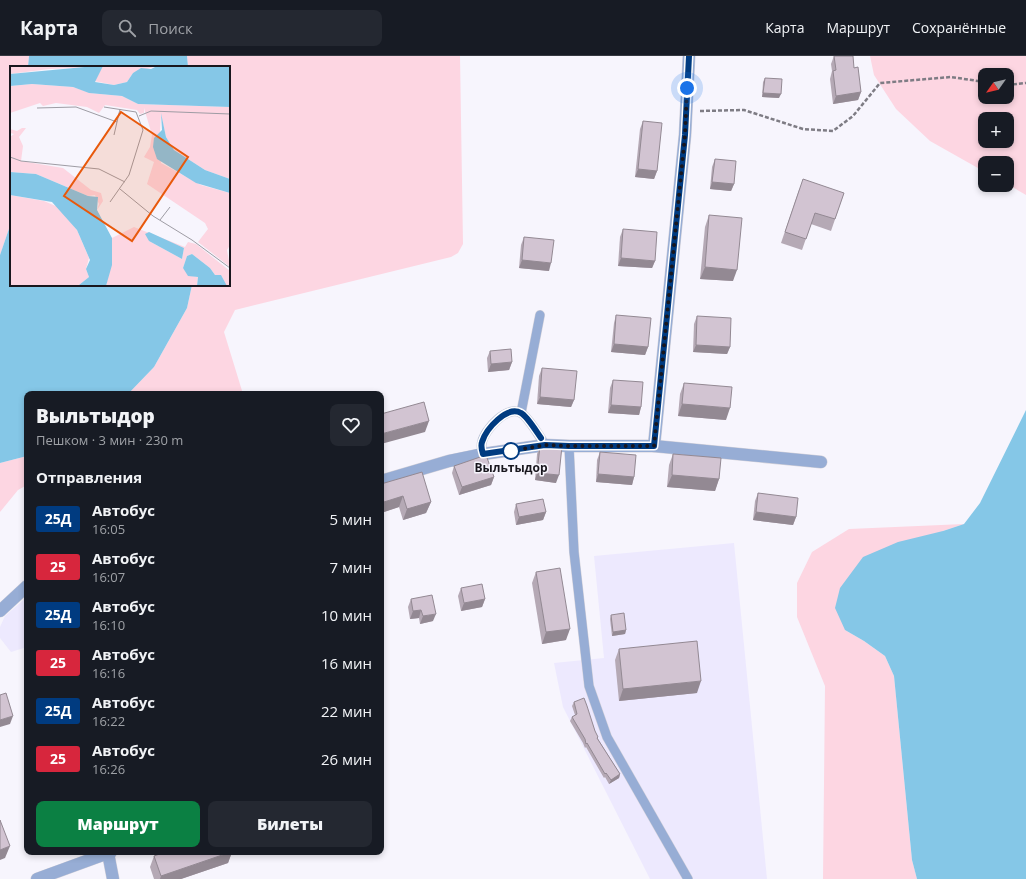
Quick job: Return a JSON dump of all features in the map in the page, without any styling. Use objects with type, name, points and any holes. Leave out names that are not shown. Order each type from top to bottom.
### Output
[{"type":"street","points":[[654,446],[685,135],[689,56]]},
{"type":"street","points":[[384,481],[449,461],[483,454],[545,445],[654,446],[821,462]]},
{"type":"street","points":[[0,612],[24,589]]},
{"type":"street","points":[[37,879],[102,855]]},
{"type":"street","points":[[110,855],[113,879]]},
{"type":"lane","points":[[521,413],[540,315]]},
{"type":"lane","points":[[483,454],[482,443],[496,420],[515,411],[521,413],[528,420],[545,445]]},
{"type":"lane","points":[[569,446],[574,552],[589,686],[607,737],[688,879]]},
{"type":"path","points":[[696,111],[744,110],[803,129],[833,131],[853,116],[880,83],[951,76],[978,81]]},
{"type":"path","points":[[1014,84],[1026,83]]},
{"type":"shaded area","points":[[0,56],[29,56],[28,66],[10,66],[10,226],[0,255]]},
{"type":"shaded area","points":[[187,56],[460,56],[463,244],[458,253],[451,257],[235,310],[224,332],[242,391],[131,391],[154,367],[187,308],[192,286],[230,286],[230,66],[188,66]]},
{"type":"shaded area","points":[[870,56],[1026,56],[1026,195],[1014,188],[1014,156],[978,156],[978,168],[930,141],[896,109],[874,75]]},
{"type":"shaded area","points":[[24,457],[24,487],[18,490],[0,512],[0,463]]},
{"type":"shaded area","points":[[964,524],[943,531],[845,630],[885,656],[894,676],[912,860],[917,879],[823,879],[825,686],[797,617],[797,583],[812,552],[849,529]]},
{"type":"shaded area","points":[[734,543],[767,879],[650,879],[563,707],[554,663],[604,658],[594,556]]},
{"type":"shaded area","points":[[24,600],[24,648],[11,652],[0,638],[0,627],[5,616]]},
{"type":"water","points":[[29,56],[187,56],[188,66],[28,66]]},
{"type":"water","points":[[10,226],[10,286],[192,286],[187,308],[154,367],[131,391],[24,391],[24,457],[0,463],[0,255]]},
{"type":"water","points":[[1026,410],[1026,879],[917,879],[912,860],[894,676],[885,656],[845,630],[835,608],[840,588],[863,557],[898,542],[943,531],[964,524],[980,503]]},
{"type":"building","points":[[834,56],[853,56],[854,68],[858,67],[861,92],[836,96],[833,71],[836,70]]},
{"type":"building","points":[[765,78],[782,79],[781,94],[763,93]]},
{"type":"building","points":[[643,121],[662,123],[657,171],[638,169]]},
{"type":"building","points":[[715,159],[736,161],[734,184],[712,182]]},
{"type":"building","points":[[803,179],[844,193],[835,219],[815,213],[806,239],[785,232]]},
{"type":"building","points":[[709,215],[742,218],[737,270],[705,267]]},
{"type":"building","points":[[623,229],[657,232],[655,261],[621,258]]},
{"type":"building","points":[[524,237],[554,240],[551,263],[522,260]]},
{"type":"building","points":[[616,315],[651,318],[648,347],[614,344]]},
{"type":"building","points":[[697,316],[731,318],[730,347],[696,345]]},
{"type":"building","points":[[511,349],[512,362],[491,364],[490,351]]},
{"type":"building","points":[[542,368],[577,371],[574,400],[540,397]]},
{"type":"building","points":[[613,380],[643,382],[641,407],[611,405]]},
{"type":"building","points":[[684,383],[732,387],[730,408],[682,404]]},
{"type":"building","points":[[424,402],[429,421],[384,433],[384,413]]},
{"type":"building","points":[[540,446],[562,446],[559,475],[537,473]]},
{"type":"building","points":[[600,452],[636,455],[634,477],[598,474]]},
{"type":"building","points":[[673,454],[721,458],[719,479],[672,475]]},
{"type":"building","points":[[486,455],[494,477],[462,487],[454,466]]},
{"type":"building","points":[[422,472],[431,502],[407,509],[403,496],[384,502],[384,483]]},
{"type":"building","points":[[758,493],[798,498],[796,517],[756,512]]},
{"type":"building","points":[[543,499],[546,512],[519,517],[516,504]]},
{"type":"building","points":[[560,568],[570,629],[546,632],[536,572]]},
{"type":"building","points":[[482,584],[485,599],[464,603],[461,588]]},
{"type":"building","points":[[432,595],[436,614],[423,616],[421,610],[413,611],[411,599]]},
{"type":"building","points":[[624,613],[626,630],[613,632],[611,615]]},
{"type":"building","points":[[697,641],[701,681],[623,689],[619,649]]},
{"type":"building","points":[[6,693],[13,716],[0,720],[0,695]]},
{"type":"building","points":[[584,698],[598,737],[597,738],[620,774],[611,780],[606,773],[605,774],[587,743],[586,744],[585,739],[572,717],[577,714],[574,702]]},
{"type":"building","points":[[0,820],[10,846],[0,850]]},
{"type":"building","points":[[157,855],[222,855],[161,876],[154,856]]},
{"type":"bus line","name":"25Д","points":[[541,438],[525,416],[515,411],[511,412],[496,420],[486,435],[482,443],[483,454],[545,445],[654,446],[685,135],[689,56]]},
{"type":"place","name":"Выльтыдор","points":[[511,451]]},
{"type":"route","points":[[511,451],[545,445],[654,446],[685,135],[687,88]]}]
